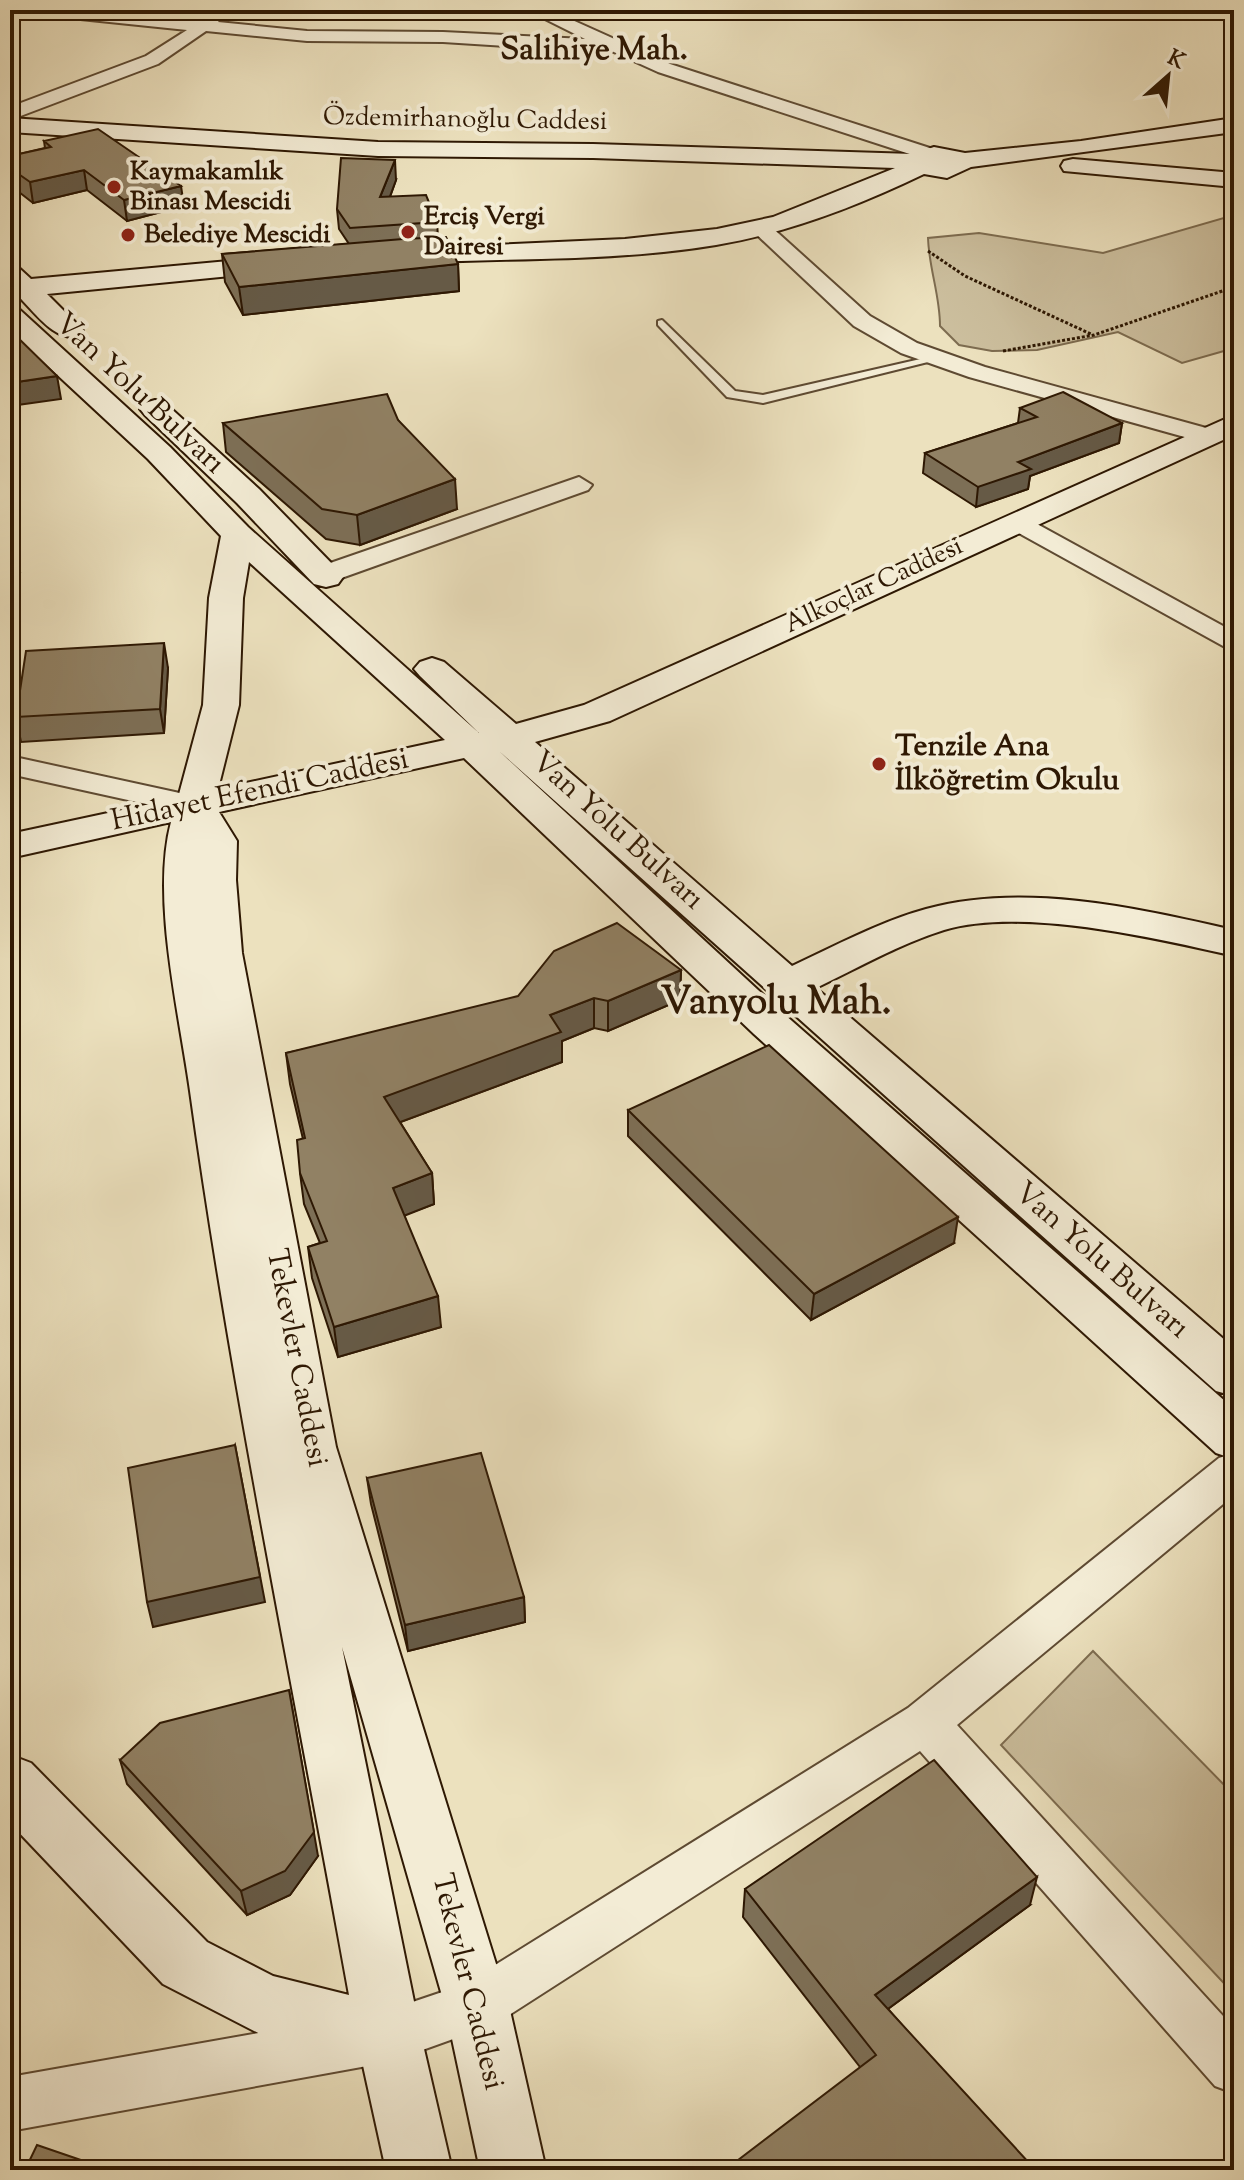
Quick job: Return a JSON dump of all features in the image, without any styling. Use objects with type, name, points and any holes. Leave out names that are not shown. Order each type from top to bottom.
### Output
[{"type":"street","points":[[10,114],[152,60],[183,42],[223,10]]},
{"type":"street","points":[[536,10],[603,43],[664,68],[952,170],[971,160],[1234,125]]},
{"type":"street","points":[[10,11],[204,24],[307,36],[443,37],[566,45],[603,43]]},
{"type":"street","points":[[10,21],[44,12]]},
{"type":"street","name":"Özdemirhanoğlu Caddesi","points":[[10,125],[378,149],[593,151],[926,161]]},
{"type":"street","points":[[971,160],[1234,180]]},
{"type":"street","points":[[359,258],[619,247],[761,228],[809,214],[926,161]]},
{"type":"street","points":[[761,228],[862,321],[909,348],[1221,430]]},
{"type":"street","points":[[13,292],[314,262]]},
{"type":"street","points":[[13,292],[237,534],[470,744],[769,1024],[1234,1439]]},
{"type":"street","name":"Van Yolu Bulvarı","points":[[13,292],[248,496],[323,575],[511,737],[928,1111],[1234,1377]]},
{"type":"street","name":"Alkoçlar Caddesi","points":[[511,737],[597,713],[1221,430]]},
{"type":"street","points":[[323,575],[579,485]]},
{"type":"street","points":[[1017,521],[1234,644]]},
{"type":"street","points":[[237,534],[226,598],[221,705],[182,854],[187,922],[231,1217],[389,2036],[419,2170]]},
{"type":"street","name":"Hidayet Efendi Caddesi","points":[[10,846],[511,737]]},
{"type":"street","points":[[10,765],[196,806]]},
{"type":"street","name":"Tekevler Caddesi","points":[[196,806],[218,841],[216,880],[221,953],[310,1447],[477,2006],[513,2170]]},
{"type":"street","points":[[789,984],[937,918],[982,912],[1151,925],[1234,943]]},
{"type":"street","points":[[10,2104],[389,2036],[477,2006],[925,1723],[1234,1470]]},
{"type":"street","points":[[925,1723],[1234,2067]]},
{"type":"street","points":[[10,1782],[185,1963],[264,2005],[389,2036]]},
{"type":"lane","points":[[662,323],[731,394],[745,399],[763,399],[938,358]]},
{"type":"path","points":[[928,251],[965,276],[1094,335]]},
{"type":"path","points":[[1002,352],[1094,335],[1234,287]]},
{"type":"shaded area","points":[[1234,215],[1234,348],[1182,363],[1118,332],[1037,350],[992,351],[959,345],[940,326],[928,238],[979,233],[1103,253]]},
{"type":"shaded area","points":[[1093,1651],[1234,1795],[1234,1994],[1001,1745]]},
{"type":"building","points":[[98,129],[181,186],[124,200],[84,170],[30,182],[10,168],[10,156],[51,147],[44,141]]},
{"type":"building","points":[[341,158],[395,160],[380,197],[426,195],[437,222],[350,228],[337,209]]},
{"type":"building","points":[[446,237],[458,264],[239,287],[222,254],[403,239]]},
{"type":"building","points":[[10,330],[57,376],[10,383]]},
{"type":"building","points":[[1063,392],[1122,423],[1018,462],[1031,469],[978,487],[925,453],[1037,417],[1020,408]]},
{"type":"building","points":[[387,394],[398,420],[455,479],[357,515],[322,509],[223,423]]},
{"type":"building","points":[[10,525],[15,548],[10,549]]},
{"type":"building","points":[[164,643],[160,709],[16,717],[26,651]]},
{"type":"building","points":[[617,923],[681,970],[608,1001],[594,998],[550,1015],[561,1032],[384,1097],[432,1173],[393,1188],[438,1296],[334,1327],[308,1247],[327,1241],[300,1173],[297,1140],[305,1138],[286,1053],[518,996],[554,951]]},
{"type":"building","points":[[769,1045],[958,1217],[814,1294],[628,1110]]},
{"type":"building","points":[[235,1445],[260,1577],[147,1602],[128,1468]]},
{"type":"building","points":[[481,1453],[524,1597],[405,1625],[367,1478]]},
{"type":"building","points":[[289,1690],[314,1832],[285,1871],[241,1891],[120,1760],[160,1723]]},
{"type":"building","points":[[934,1760],[1037,1877],[875,1995],[1031,2165],[1026,2170],[725,2170],[876,2055],[745,1889]]},
{"type":"building","points":[[37,2145],[110,2170],[25,2170]]},
{"type":"place","name":"Kaymakamlık Binası Mescidi","points":[[114,187]]},
{"type":"place","name":"Erciş Vergi Dairesi","points":[[408,232]]},
{"type":"place","name":"Belediye Mescidi","points":[[128,235]]},
{"type":"place","name":"Tenzile Ana İlköğretim Okulu","points":[[879,764]]},
{"type":"district","name":"Salihiye Mah.","points":[[594,51]]},
{"type":"district","name":"Vanyolu Mah.","points":[[776,1004]]}]
